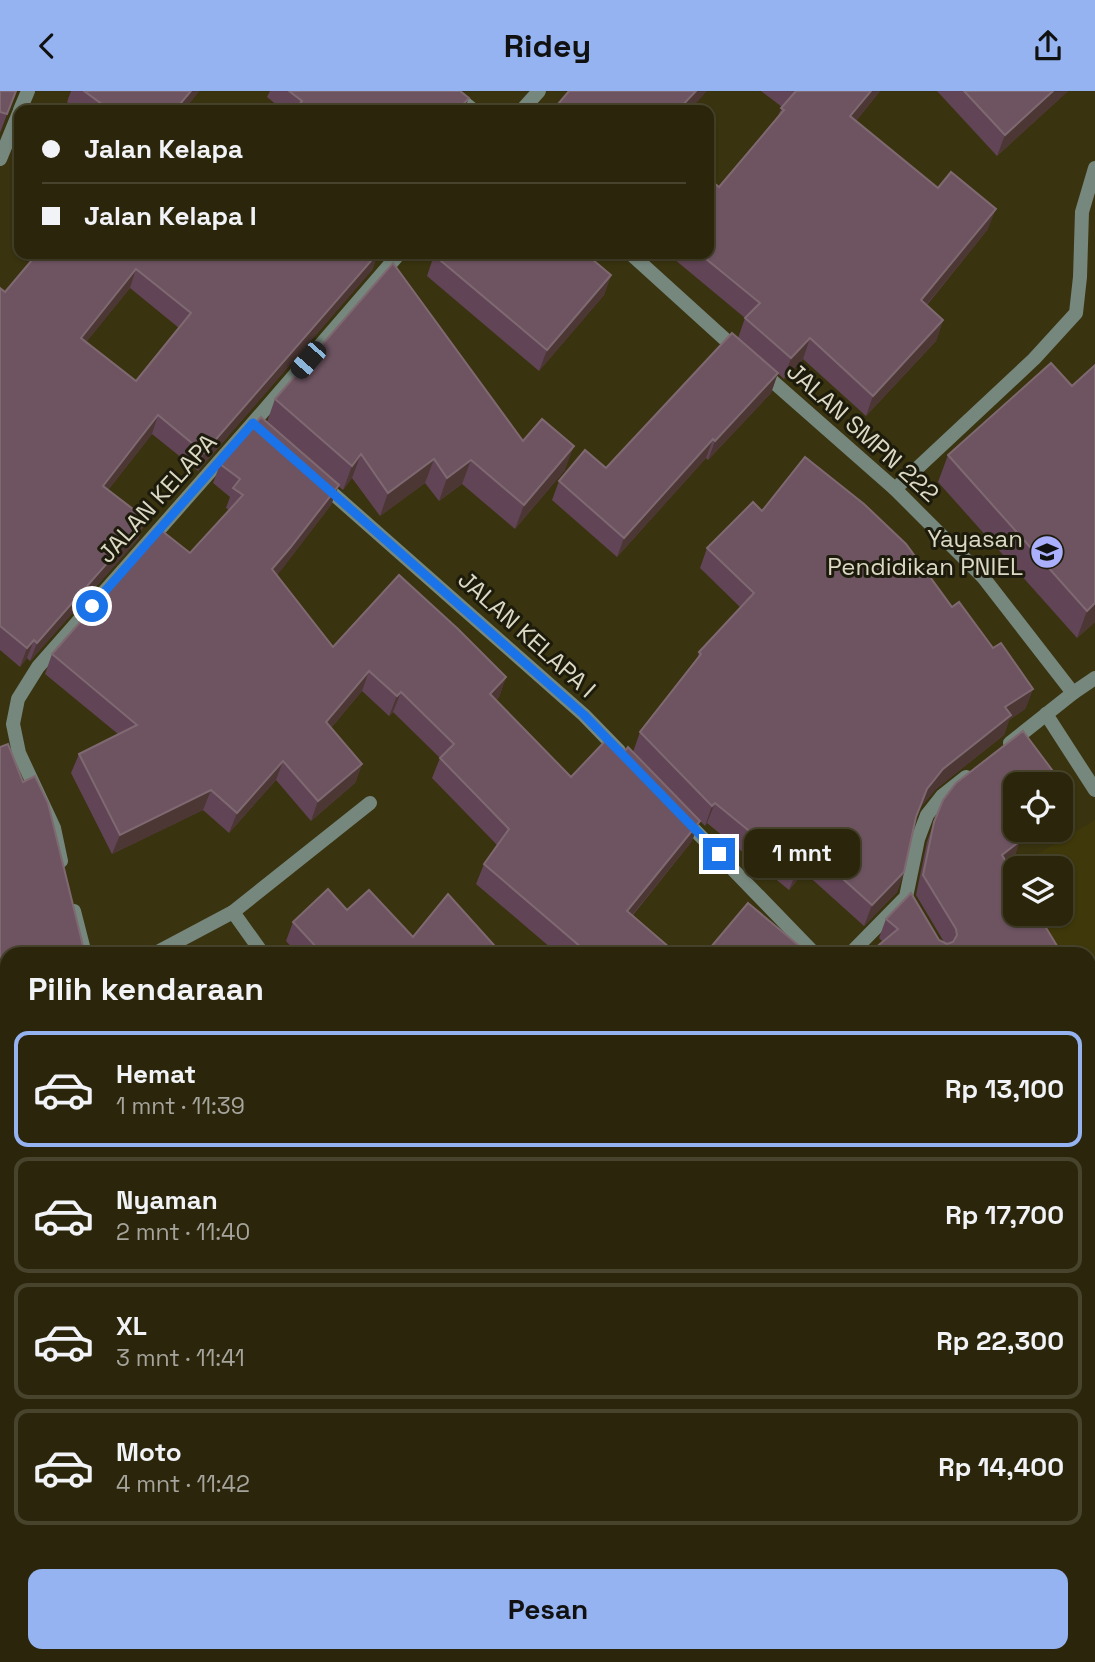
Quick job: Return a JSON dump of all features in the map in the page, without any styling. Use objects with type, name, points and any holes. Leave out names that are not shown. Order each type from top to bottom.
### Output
[{"type":"street","points":[[450,91],[467,105]]},
{"type":"street","points":[[527,105],[539,91]]},
{"type":"street","points":[[0,159],[14,126]]},
{"type":"street","points":[[895,489],[1034,359],[1076,313],[1082,212],[1095,168]]},
{"type":"street","name":"JALAN KELAPA","points":[[65,876],[54,828],[19,753],[13,724],[18,699],[38,667],[258,428],[395,259]]},
{"type":"street","name":"JALAN SMPN 222","points":[[637,259],[895,489],[983,577],[1073,693]]},
{"type":"street","name":"JALAN KELAPA I","points":[[313,475],[584,715],[632,765]]},
{"type":"street","points":[[994,755],[1095,678]]},
{"type":"street","points":[[1046,714],[1095,790]]},
{"type":"street","points":[[858,947],[909,903],[918,839],[927,815],[942,796],[973,771]]},
{"type":"street","points":[[166,947],[233,912],[370,803]]},
{"type":"street","points":[[671,804],[808,947]]},
{"type":"street","points":[[72,902],[83,947]]},
{"type":"street","points":[[233,912],[258,947]]},
{"type":"shaded area","points":[[1095,820],[1095,947],[954,947],[935,914],[1003,874],[1003,926],[1073,926],[1073,856],[1034,856],[1058,842],[1073,842],[1073,833]]},
{"type":"building","points":[[0,91],[16,91],[7,114],[0,112]]},
{"type":"building","points":[[84,91],[191,91],[179,105],[103,105]]},
{"type":"building","points":[[289,91],[460,91],[469,98],[463,105],[299,105],[302,101]]},
{"type":"building","points":[[569,91],[696,91],[683,105],[557,105]]},
{"type":"building","points":[[796,91],[871,91],[850,116],[938,188],[951,172],[996,209],[921,300],[943,320],[873,396],[810,338],[791,358],[745,318],[760,303],[706,259],[714,259],[714,183],[719,187],[784,110],[781,108]]},
{"type":"building","points":[[964,91],[1053,91],[1005,135]]},
{"type":"building","points":[[33,259],[373,259],[204,453],[158,415],[103,486],[146,519],[37,643],[34,640],[27,648],[0,626],[0,288],[5,292]],"holes":[[[136,269],[191,313],[136,381],[81,338]]]},
{"type":"building","points":[[439,259],[592,259],[611,275],[547,350]]},
{"type":"building","points":[[393,263],[523,441],[542,419],[574,446],[524,505],[471,460],[447,478],[434,459],[388,493],[361,454],[352,466],[275,399]]},
{"type":"building","points":[[732,333],[778,373],[715,441],[713,439],[624,538],[559,481],[585,450],[606,468]]},
{"type":"building","name":"Yayasan Pendidikan PNIEL","points":[[1051,363],[1072,386],[1095,365],[1095,603],[1087,611],[948,455]]},
{"type":"building","points":[[261,417],[339,485],[272,569],[333,647],[399,575],[506,677],[490,694],[571,777],[609,737],[625,751],[628,747],[700,821],[627,911],[669,947],[581,947],[484,864],[509,829],[440,758],[454,744],[401,692],[397,696],[369,671],[326,722],[362,764],[318,801],[283,761],[237,813],[211,790],[120,835],[79,754],[137,725],[52,654],[161,530],[190,553],[243,495],[233,488],[240,479],[220,464]]},
{"type":"building","points":[[805,457],[864,504],[906,544],[952,607],[959,602],[993,648],[1001,643],[1033,689],[1005,707],[1011,715],[943,769],[927,789],[916,817],[904,872],[872,905],[812,851],[797,870],[715,803],[712,806],[640,732],[701,654],[699,652],[754,593],[707,548],[753,502],[762,511]]},
{"type":"building","points":[[1023,731],[1054,772],[1003,772],[1003,842],[1019,842],[1002,855],[1003,926],[1045,926],[1058,947],[876,947],[898,929],[886,919],[911,893],[939,940],[947,944],[953,942],[957,935],[923,875],[934,822],[943,800],[956,783]]},
{"type":"building","points":[[8,744],[23,782],[35,776],[48,803],[83,947],[0,947],[0,747]]},
{"type":"building","points":[[328,889],[347,910],[369,890],[413,937],[448,894],[496,947],[316,947],[293,922]]},
{"type":"building","points":[[748,903],[801,947],[711,947]]},
{"type":"place","name":"Yayasan Pendidikan PNIEL","points":[[1047,552]]},
{"type":"route","points":[[92,606],[253,423],[584,715],[719,854]]}]
